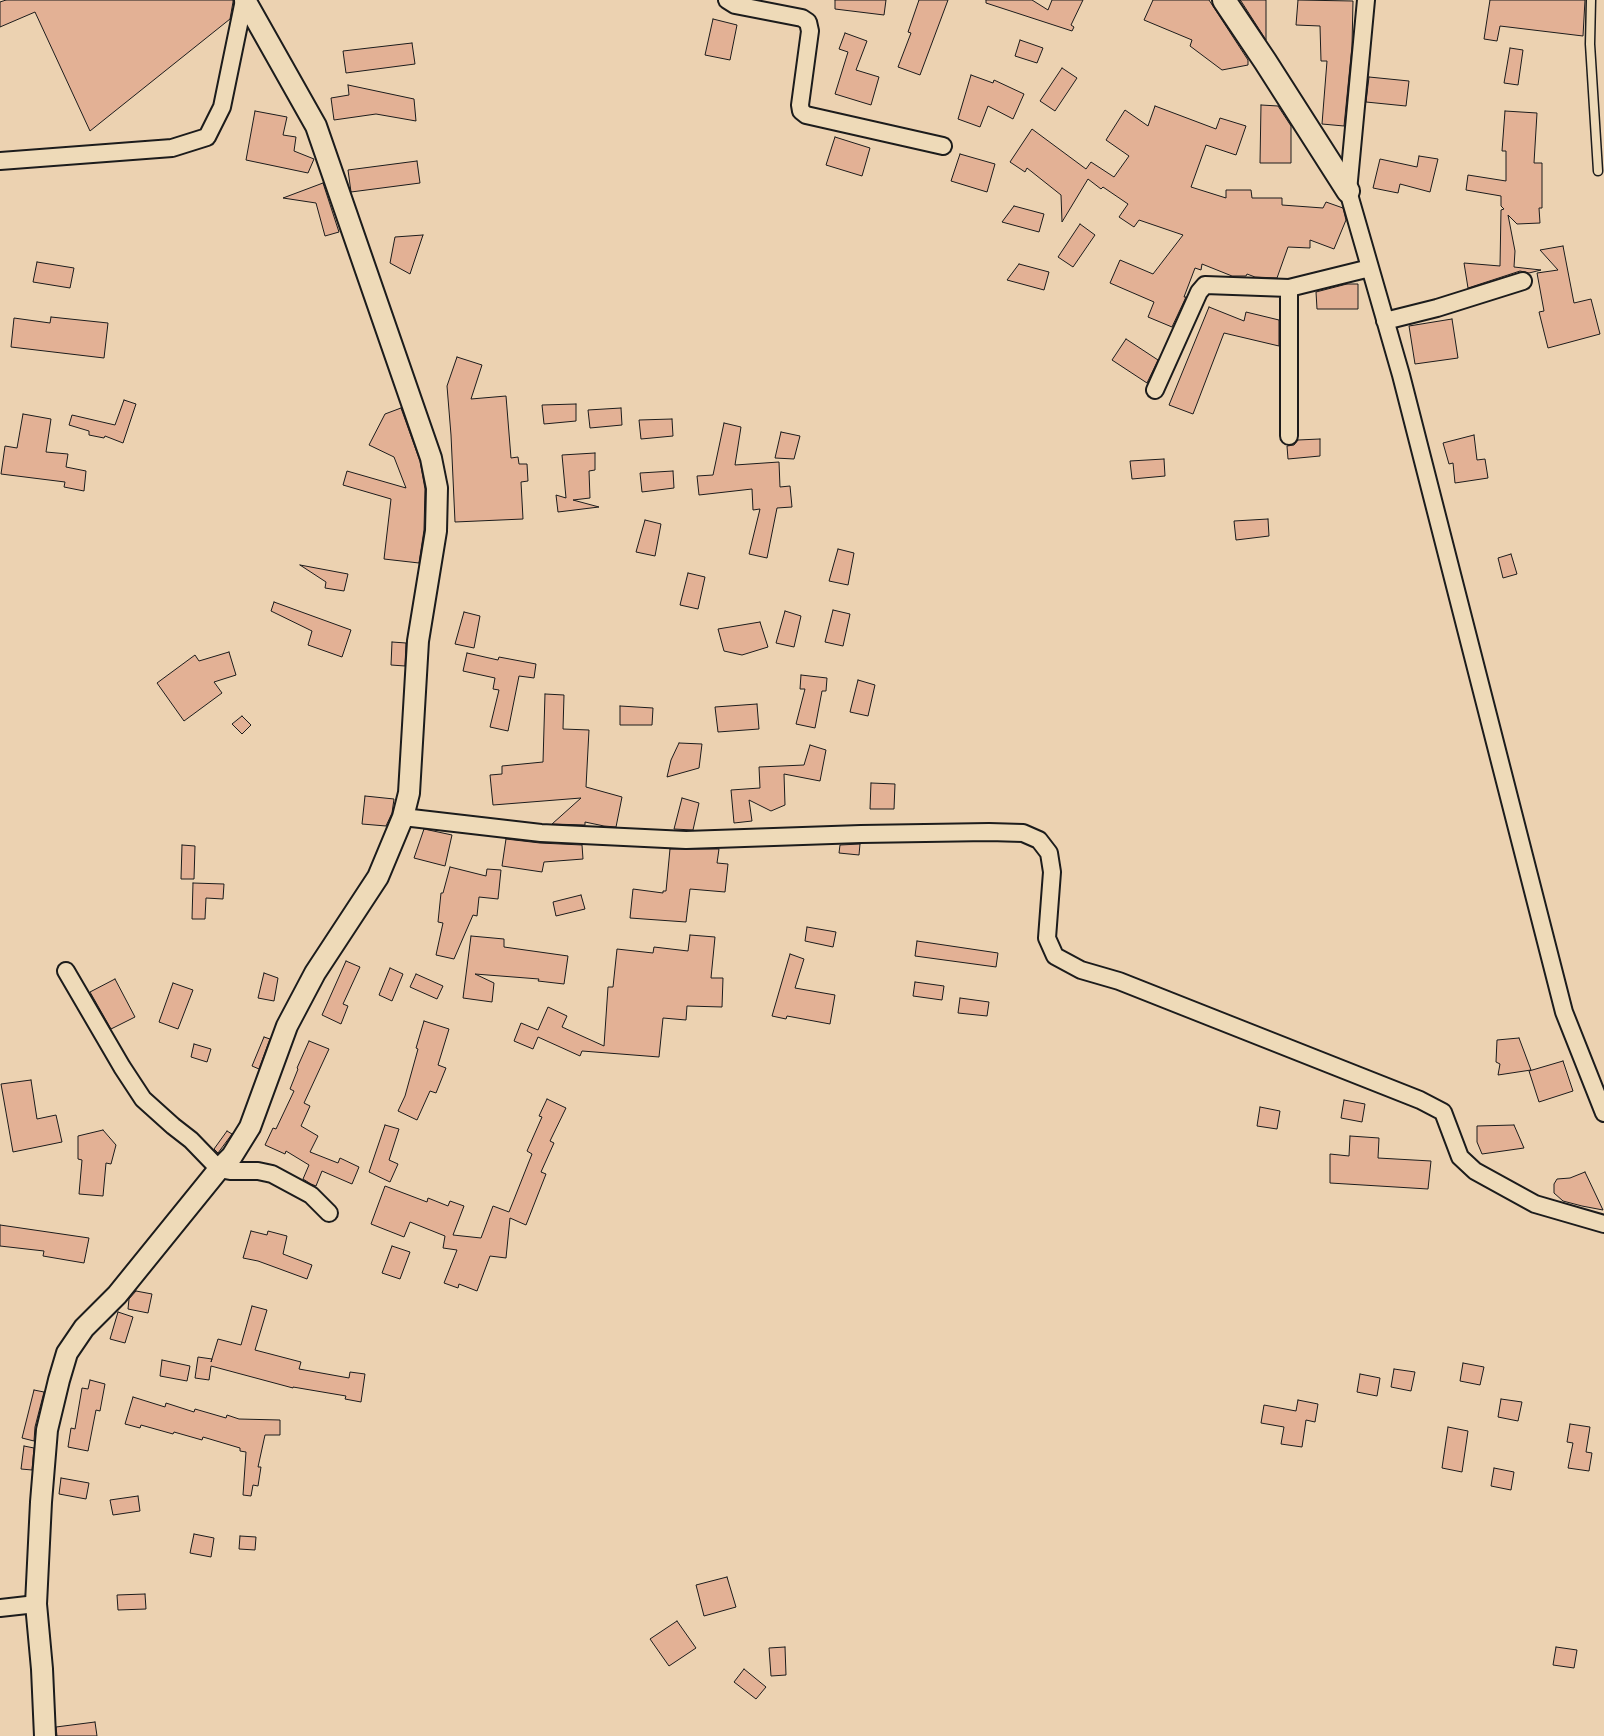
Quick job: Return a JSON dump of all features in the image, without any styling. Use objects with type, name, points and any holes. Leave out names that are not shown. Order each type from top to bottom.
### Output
[{"type":"main road","points":[[1224,0],[1348,191]]},
{"type":"street","points":[[0,161],[172,148],[207,137],[222,106],[245,0]]},
{"type":"street","points":[[45,1736],[42,1669],[36,1604],[41,1502],[47,1430],[58,1380],[67,1353],[84,1328],[117,1295],[219,1169],[232,1156],[250,1127],[287,1026],[315,973],[378,878],[403,817],[410,783],[418,641],[436,531],[437,488],[431,458],[316,126],[245,0]]},
{"type":"street","points":[[727,0],[735,5],[802,18],[808,22],[810,31],[800,105],[801,111],[806,115],[943,146]]},
{"type":"street","points":[[1366,0],[1348,191],[1401,376],[1564,1012],[1604,1113]]},
{"type":"street","points":[[1156,390],[1199,292],[1205,285],[1289,288],[1370,268]]},
{"type":"street","points":[[1385,321],[1437,308],[1523,281]]},
{"type":"street","points":[[1289,288],[1289,436]]},
{"type":"street","points":[[403,817],[541,833],[686,840],[861,834],[990,832],[1023,834],[1039,840],[1049,853],[1052,872],[1047,938],[1055,956],[1081,970],[1118,981],[1420,1100],[1443,1112],[1460,1157],[1475,1171],[1535,1204],[1604,1224]]},
{"type":"street","points":[[66,971],[143,1099],[172,1126],[192,1140],[219,1169],[258,1171],[272,1174],[311,1195],[329,1212]]},
{"type":"street","points":[[0,1608],[36,1604]]},
{"type":"lane","points":[[1590,0],[1590,44],[1598,171]]},
{"type":"building","points":[[6,0],[233,0],[233,2],[230,19],[90,131],[35,12],[0,27],[0,2]]},
{"type":"building","points":[[835,0],[886,0],[884,15],[835,9]]},
{"type":"building","points":[[919,0],[948,0],[920,75],[898,67],[911,33],[908,32]]},
{"type":"building","points":[[986,0],[1032,0],[1048,10],[1052,0],[1083,0],[1071,25],[1074,27],[1072,31],[986,3]]},
{"type":"building","points":[[1153,0],[1209,0],[1248,60],[1248,65],[1222,70],[1190,46],[1192,40],[1144,20]]},
{"type":"building","points":[[1266,0],[1266,40],[1241,1]]},
{"type":"building","points":[[1298,0],[1353,1],[1352,46],[1344,126],[1322,124],[1327,61],[1321,61],[1320,26],[1296,25]]},
{"type":"building","points":[[1490,0],[1585,0],[1583,36],[1500,26],[1497,41],[1484,39]]},
{"type":"building","points":[[713,19],[737,25],[730,60],[705,55]]},
{"type":"building","points":[[845,33],[867,41],[856,70],[879,77],[871,105],[835,94],[848,52],[839,49]]},
{"type":"building","points":[[1020,40],[1043,48],[1037,63],[1015,56]]},
{"type":"building","points":[[412,43],[415,64],[346,73],[343,51]]},
{"type":"building","points":[[1510,48],[1523,50],[1518,85],[1504,83]]},
{"type":"building","points":[[1062,68],[1077,78],[1055,111],[1040,101]]},
{"type":"building","points":[[971,75],[993,83],[994,80],[1024,94],[1013,119],[988,106],[980,127],[958,119]]},
{"type":"building","points":[[1369,77],[1409,81],[1406,106],[1366,102]]},
{"type":"building","points":[[348,85],[414,99],[416,121],[376,114],[334,120],[331,98],[349,95]]},
{"type":"building","points":[[1261,105],[1278,106],[1291,126],[1291,163],[1260,163]]},
{"type":"building","points":[[1155,106],[1216,129],[1220,118],[1246,126],[1236,155],[1206,145],[1191,187],[1226,198],[1226,190],[1251,190],[1252,198],[1282,198],[1282,205],[1323,208],[1326,202],[1343,208],[1346,220],[1334,249],[1310,240],[1310,248],[1288,247],[1277,278],[1255,277],[1247,274],[1246,276],[1232,276],[1202,264],[1201,270],[1195,268],[1184,297],[1186,297],[1172,327],[1148,317],[1154,302],[1110,283],[1120,260],[1153,274],[1183,235],[1139,220],[1134,227],[1119,217],[1128,204],[1103,187],[1101,189],[1088,179],[1062,222],[1061,195],[1027,168],[1025,172],[1010,162],[1032,129],[1086,169],[1091,162],[1114,177],[1129,156],[1106,140],[1125,110],[1148,126]]},
{"type":"building","points":[[255,111],[287,117],[283,135],[296,137],[294,151],[314,159],[308,173],[246,160]]},
{"type":"building","points":[[1505,111],[1537,113],[1534,163],[1542,163],[1540,223],[1517,224],[1508,215],[1515,251],[1514,267],[1541,270],[1529,273],[1520,271],[1468,288],[1464,263],[1500,266],[1501,210],[1504,209],[1501,206],[1501,196],[1466,190],[1468,175],[1506,181],[1506,151],[1502,151]]},
{"type":"building","points":[[835,137],[870,148],[862,176],[826,165]]},
{"type":"building","points":[[960,154],[995,164],[987,192],[951,181]]},
{"type":"building","points":[[1419,156],[1438,159],[1430,192],[1400,184],[1398,193],[1373,188],[1380,159],[1417,167]]},
{"type":"building","points":[[417,161],[420,183],[351,192],[348,170]]},
{"type":"building","points":[[323,183],[339,232],[325,236],[316,203],[283,198]]},
{"type":"building","points":[[1014,206],[1044,214],[1039,232],[1002,222]]},
{"type":"building","points":[[1080,224],[1095,235],[1073,267],[1058,257]]},
{"type":"building","points":[[423,235],[410,274],[390,263],[395,237]]},
{"type":"building","points":[[1563,246],[1574,303],[1591,299],[1600,334],[1548,348],[1539,312],[1544,311],[1537,273],[1558,270],[1540,250]]},
{"type":"building","points":[[37,262],[74,268],[70,288],[33,282]]},
{"type":"building","points":[[1019,264],[1049,272],[1044,290],[1007,280]]},
{"type":"building","points":[[1347,284],[1358,284],[1358,309],[1317,309],[1316,292]]},
{"type":"building","points":[[1209,307],[1244,321],[1246,312],[1279,320],[1279,346],[1224,333],[1193,414],[1169,405]]},
{"type":"building","points":[[51,317],[108,323],[104,358],[11,347],[14,318],[50,323]]},
{"type":"building","points":[[1452,319],[1458,358],[1415,364],[1409,326]]},
{"type":"building","points":[[1126,339],[1158,360],[1147,383],[1112,360]]},
{"type":"building","points":[[457,357],[482,365],[471,399],[506,396],[511,458],[518,457],[519,464],[527,464],[528,481],[521,482],[523,519],[455,522],[447,386]]},
{"type":"building","points":[[124,400],[136,404],[123,443],[105,436],[104,438],[89,435],[89,431],[69,425],[72,415],[115,425]]},
{"type":"building","points":[[576,404],[576,421],[544,424],[542,405]]},
{"type":"building","points":[[401,408],[420,461],[425,489],[424,530],[419,563],[384,559],[391,499],[343,485],[347,471],[406,488],[394,457],[369,445],[385,414]]},
{"type":"building","points":[[621,408],[622,425],[590,428],[588,410]]},
{"type":"building","points":[[23,414],[51,419],[46,452],[68,454],[66,467],[86,471],[84,491],[64,487],[65,482],[1,474],[5,446],[17,448]]},
{"type":"building","points":[[672,419],[673,436],[641,439],[639,420]]},
{"type":"building","points":[[724,423],[741,427],[735,465],[779,462],[780,487],[790,486],[792,507],[777,508],[767,558],[749,554],[760,509],[753,510],[752,489],[699,495],[697,476],[713,475]]},
{"type":"building","points":[[781,432],[800,436],[794,459],[775,458]]},
{"type":"building","points":[[1474,435],[1477,460],[1485,459],[1488,478],[1455,483],[1453,463],[1449,464],[1443,443]]},
{"type":"building","points":[[1320,439],[1320,456],[1288,459],[1287,446],[1294,445],[1298,440]]},
{"type":"building","points":[[595,453],[595,470],[589,471],[590,498],[573,500],[599,507],[558,512],[556,495],[566,498],[562,455]]},
{"type":"building","points":[[1164,459],[1165,476],[1132,479],[1130,461]]},
{"type":"building","points":[[673,471],[674,488],[642,492],[640,473]]},
{"type":"building","points":[[1268,519],[1269,536],[1236,540],[1234,521]]},
{"type":"building","points":[[645,520],[661,524],[655,556],[636,552]]},
{"type":"building","points":[[838,549],[854,553],[848,585],[829,581]]},
{"type":"building","points":[[1511,554],[1517,574],[1503,578],[1498,558]]},
{"type":"building","points":[[300,565],[348,574],[344,591],[325,588],[326,582]]},
{"type":"building","points":[[688,573],[705,577],[698,609],[680,605]]},
{"type":"building","points":[[274,602],[351,630],[342,657],[308,645],[312,631],[271,611]]},
{"type":"building","points":[[833,610],[850,614],[843,646],[825,642]]},
{"type":"building","points":[[785,611],[801,616],[794,647],[776,643]]},
{"type":"building","points":[[464,612],[480,616],[474,648],[455,644]]},
{"type":"building","points":[[760,622],[768,647],[742,655],[724,651],[718,629]]},
{"type":"building","points":[[392,642],[406,643],[405,666],[391,665]]},
{"type":"building","points":[[229,652],[236,675],[214,682],[222,693],[184,721],[157,683],[195,655],[199,661]]},
{"type":"building","points":[[467,653],[498,660],[499,657],[536,664],[534,678],[519,676],[508,731],[490,727],[499,690],[493,689],[495,678],[463,671]]},
{"type":"building","points":[[801,675],[827,678],[826,691],[822,691],[815,728],[796,724],[805,689],[800,689]]},
{"type":"building","points":[[858,680],[875,685],[868,716],[850,712]]},
{"type":"building","points":[[545,694],[564,695],[563,729],[589,730],[586,787],[622,797],[616,827],[585,822],[585,825],[552,824],[581,798],[493,805],[490,775],[502,774],[502,766],[543,762]]},
{"type":"building","points":[[757,704],[759,729],[718,732],[715,707]]},
{"type":"building","points":[[620,706],[653,708],[652,725],[620,725]]},
{"type":"building","points":[[242,716],[251,725],[242,734],[232,724]]},
{"type":"building","points":[[679,743],[702,744],[699,768],[667,777],[671,760]]},
{"type":"building","points":[[810,745],[826,750],[820,781],[784,774],[785,805],[771,811],[749,800],[752,821],[734,823],[731,790],[760,788],[759,767],[804,765]]},
{"type":"building","points":[[871,783],[895,784],[894,809],[870,809]]},
{"type":"building","points":[[365,796],[394,799],[392,813],[386,826],[362,824]]},
{"type":"building","points":[[682,798],[699,803],[693,830],[674,829]]},
{"type":"building","points":[[424,829],[452,835],[445,866],[414,858]]},
{"type":"building","points":[[506,839],[582,845],[583,859],[544,862],[542,872],[502,866]]},
{"type":"building","points":[[860,844],[859,855],[839,853],[840,845]]},
{"type":"building","points":[[182,845],[195,846],[194,879],[181,879]]},
{"type":"building","points":[[670,849],[719,849],[717,863],[728,864],[725,892],[690,889],[686,922],[630,918],[633,889],[663,893],[663,891],[666,891]]},
{"type":"building","points":[[450,867],[486,876],[487,869],[501,870],[498,899],[479,897],[477,916],[473,915],[454,959],[436,955],[443,923],[438,922],[441,893],[443,893]]},
{"type":"building","points":[[193,883],[224,884],[223,899],[206,898],[205,919],[192,919]]},
{"type":"building","points":[[581,895],[585,909],[556,916],[553,902]]},
{"type":"building","points":[[807,927],[836,932],[833,947],[805,941]]},
{"type":"building","points":[[690,935],[715,937],[711,978],[723,978],[722,1007],[687,1006],[686,1020],[663,1018],[659,1057],[582,1051],[580,1056],[538,1037],[533,1049],[514,1041],[521,1023],[538,1030],[548,1007],[567,1016],[562,1027],[604,1046],[608,987],[613,987],[617,949],[653,953],[654,947],[688,951]]},
{"type":"building","points":[[471,936],[504,939],[504,947],[568,956],[564,984],[538,981],[539,979],[475,974],[494,983],[492,1002],[463,998]]},
{"type":"building","points":[[917,941],[998,953],[996,967],[915,956]]},
{"type":"building","points":[[790,954],[804,959],[795,988],[835,995],[830,1024],[787,1016],[786,1019],[772,1016]]},
{"type":"building","points":[[346,961],[360,967],[343,1004],[348,1006],[341,1024],[322,1015]]},
{"type":"building","points":[[390,968],[403,974],[392,1001],[379,995]]},
{"type":"building","points":[[264,973],[278,978],[274,1001],[258,998]]},
{"type":"building","points":[[416,974],[443,986],[437,999],[410,987]]},
{"type":"building","points":[[115,979],[135,1017],[111,1029],[90,992]]},
{"type":"building","points":[[915,982],[944,986],[942,1000],[913,996]]},
{"type":"building","points":[[173,983],[193,990],[178,1029],[159,1022]]},
{"type":"building","points":[[960,998],[989,1002],[987,1016],[958,1013]]},
{"type":"building","points":[[424,1021],[449,1029],[438,1065],[446,1068],[436,1093],[430,1091],[417,1120],[398,1111],[405,1096]]},
{"type":"building","points":[[264,1037],[270,1039],[259,1069],[252,1066]]},
{"type":"building","points":[[1519,1038],[1531,1070],[1498,1075],[1500,1064],[1496,1062],[1497,1040]]},
{"type":"building","points":[[309,1041],[329,1049],[304,1103],[310,1106],[301,1126],[318,1136],[310,1152],[338,1163],[340,1158],[359,1167],[352,1184],[322,1171],[316,1186],[311,1184],[303,1179],[309,1165],[286,1151],[285,1154],[265,1145],[273,1128],[276,1129],[294,1091],[290,1089]]},
{"type":"building","points":[[194,1044],[211,1049],[207,1062],[191,1057]]},
{"type":"building","points":[[1563,1061],[1573,1091],[1539,1102],[1529,1071]]},
{"type":"building","points":[[31,1080],[37,1119],[56,1115],[62,1142],[13,1152],[1,1084]]},
{"type":"building","points":[[547,1099],[566,1108],[550,1141],[554,1143],[541,1172],[546,1174],[526,1225],[510,1218],[506,1258],[490,1256],[477,1291],[459,1284],[458,1288],[444,1283],[457,1250],[443,1248],[445,1236],[410,1222],[404,1237],[371,1224],[385,1186],[427,1202],[428,1198],[448,1206],[450,1201],[464,1206],[453,1235],[481,1238],[493,1206],[509,1212],[532,1154],[527,1151],[542,1117],[539,1116]]},
{"type":"building","points":[[1344,1100],[1365,1104],[1362,1122],[1341,1118]]},
{"type":"building","points":[[1260,1107],[1280,1111],[1277,1129],[1257,1126]]},
{"type":"building","points":[[385,1125],[399,1129],[389,1160],[398,1164],[390,1182],[369,1172]]},
{"type":"building","points":[[1514,1125],[1524,1148],[1482,1154],[1477,1142],[1477,1126]]},
{"type":"building","points":[[103,1130],[116,1145],[111,1164],[106,1163],[103,1196],[79,1194],[82,1160],[78,1159],[78,1136]]},
{"type":"building","points":[[227,1131],[232,1134],[218,1153],[214,1149]]},
{"type":"building","points":[[1350,1136],[1379,1138],[1378,1158],[1431,1161],[1428,1189],[1330,1183],[1330,1154],[1349,1156]]},
{"type":"building","points":[[1585,1172],[1603,1210],[1563,1201],[1554,1193],[1554,1184],[1557,1179],[1570,1178]]},
{"type":"building","points":[[0,1225],[89,1238],[84,1263],[43,1256],[44,1251],[0,1246]]},
{"type":"building","points":[[251,1231],[267,1235],[268,1231],[287,1236],[283,1254],[312,1265],[307,1279],[258,1261],[243,1258]]},
{"type":"building","points":[[392,1246],[410,1252],[400,1279],[382,1273]]},
{"type":"building","points":[[136,1291],[152,1294],[148,1313],[128,1309],[129,1299]]},
{"type":"building","points":[[252,1306],[267,1310],[255,1350],[301,1362],[299,1369],[349,1378],[350,1372],[365,1374],[361,1402],[345,1399],[346,1396],[293,1388],[211,1366],[209,1380],[195,1378],[198,1357],[212,1359],[218,1339],[241,1345]]},
{"type":"building","points":[[118,1312],[133,1317],[125,1343],[110,1339]]},
{"type":"building","points":[[162,1360],[190,1366],[187,1381],[160,1376]]},
{"type":"building","points":[[1463,1363],[1484,1367],[1480,1385],[1460,1381]]},
{"type":"building","points":[[1394,1369],[1415,1372],[1411,1391],[1391,1387]]},
{"type":"building","points":[[1360,1374],[1380,1378],[1377,1396],[1357,1392]]},
{"type":"building","points":[[90,1380],[105,1384],[100,1411],[96,1410],[88,1451],[68,1447],[71,1428],[75,1429],[82,1388],[88,1389]]},
{"type":"building","points":[[34,1390],[44,1392],[35,1427],[34,1441],[22,1438]]},
{"type":"building","points":[[133,1397],[165,1407],[166,1403],[194,1412],[195,1409],[226,1418],[227,1415],[239,1419],[280,1420],[280,1435],[265,1435],[258,1467],[261,1467],[258,1486],[253,1485],[251,1496],[243,1495],[246,1452],[240,1451],[240,1448],[203,1437],[202,1440],[141,1425],[140,1428],[125,1424]]},
{"type":"building","points":[[1501,1399],[1522,1402],[1518,1421],[1498,1417]]},
{"type":"building","points":[[1298,1400],[1318,1404],[1315,1422],[1306,1420],[1302,1447],[1281,1444],[1284,1427],[1261,1423],[1264,1405],[1296,1411]]},
{"type":"building","points":[[1570,1424],[1590,1427],[1586,1452],[1592,1453],[1589,1471],[1568,1468],[1573,1443],[1567,1442]]},
{"type":"building","points":[[1448,1427],[1468,1431],[1462,1472],[1442,1468]]},
{"type":"building","points":[[24,1446],[34,1448],[32,1470],[21,1469]]},
{"type":"building","points":[[1494,1468],[1514,1472],[1511,1490],[1491,1486]]},
{"type":"building","points":[[61,1478],[89,1483],[86,1499],[59,1494]]},
{"type":"building","points":[[138,1496],[140,1511],[113,1515],[110,1500]]},
{"type":"building","points":[[194,1534],[214,1538],[211,1557],[190,1553]]},
{"type":"building","points":[[240,1536],[256,1537],[255,1550],[239,1549]]},
{"type":"building","points":[[727,1577],[736,1607],[704,1616],[696,1585]]},
{"type":"building","points":[[145,1594],[146,1609],[118,1610],[117,1595]]},
{"type":"building","points":[[677,1621],[696,1648],[669,1666],[650,1639]]},
{"type":"building","points":[[785,1647],[786,1675],[771,1676],[769,1648]]},
{"type":"building","points":[[1556,1647],[1577,1650],[1574,1668],[1553,1665]]},
{"type":"building","points":[[744,1669],[766,1687],[756,1699],[734,1682]]},
{"type":"building","points":[[95,1722],[97,1736],[57,1736],[56,1727]]}]
